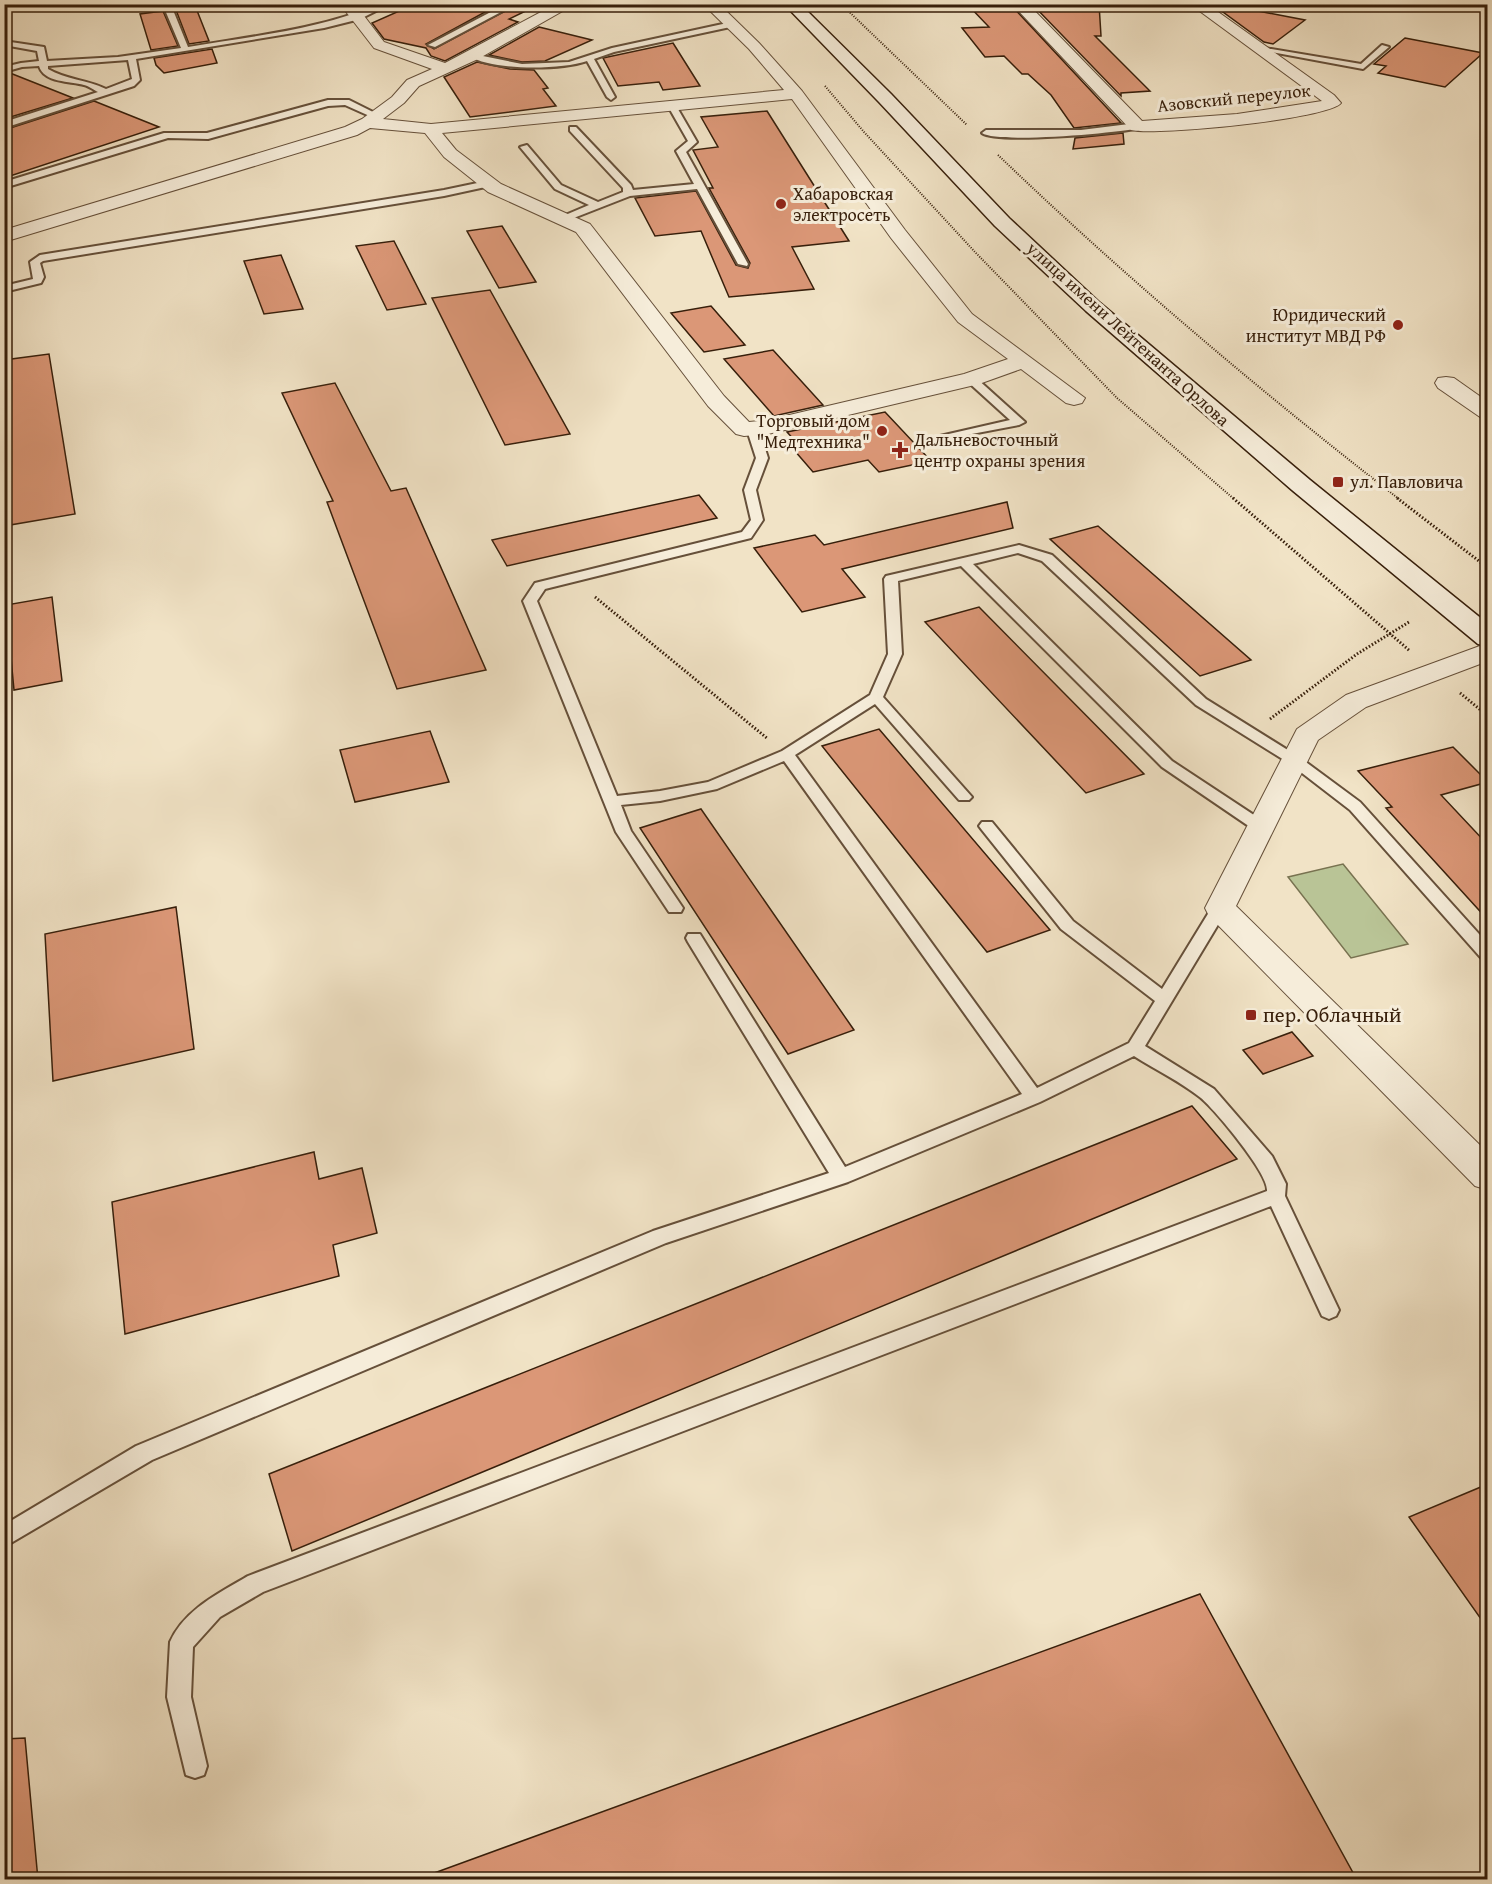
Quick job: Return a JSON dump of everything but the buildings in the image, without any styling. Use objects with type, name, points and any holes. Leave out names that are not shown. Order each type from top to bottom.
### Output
[{"type":"main road","name":"улица имени Лейтенанта Орлова","points":[[791,4],[885,98],[1002,222],[1093,307],[1301,485],[1488,638]]},
{"type":"street","points":[[347,4],[379,45],[445,68]]},
{"type":"street","points":[[4,236],[351,131],[372,120],[413,83],[473,56],[568,4]]},
{"type":"street","points":[[710,4],[732,24],[796,94],[898,234],[965,318],[1074,398]]},
{"type":"street","points":[[1019,4],[1137,126]]},
{"type":"street","points":[[1197,4],[1259,49]]},
{"type":"street","name":"Азовский переулок","points":[[1137,126],[1168,126],[1292,112],[1331,105],[1332,101],[1259,49]]},
{"type":"street","points":[[372,120],[432,129],[796,94]]},
{"type":"street","points":[[432,129],[435,138],[447,151],[487,184],[519,201],[566,218],[583,228],[732,419],[744,429],[753,430],[971,379],[1023,362]]},
{"type":"street","points":[[1446,383],[1488,412]]},
{"type":"street","points":[[1488,651],[1441,671],[1378,691],[1356,701],[1307,735],[1220,908],[1488,1176]]},
{"type":"lane","points":[[4,70],[21,65],[131,57],[324,26],[357,17],[387,4]]},
{"type":"lane","points":[[432,45],[513,4]]},
{"type":"lane","points":[[169,10],[185,49]]},
{"type":"lane","points":[[473,56],[530,66],[570,64],[612,50],[732,24]]},
{"type":"lane","points":[[4,43],[41,49],[44,70],[55,77],[88,83],[106,93]]},
{"type":"lane","points":[[1259,49],[1363,67],[1384,47]]},
{"type":"lane","points":[[4,125],[131,84],[136,80],[131,57]]},
{"type":"lane","points":[[590,59],[611,97]]},
{"type":"lane","points":[[4,185],[167,135],[181,133],[201,138],[328,103],[345,102],[372,120]]},
{"type":"lane","points":[[672,106],[693,142],[681,151],[743,264]]},
{"type":"lane","points":[[986,133],[1083,134],[1137,126]]},
{"type":"lane","points":[[573,129],[628,187],[628,193]]},
{"type":"lane","points":[[524,147],[558,187],[599,206]]},
{"type":"lane","points":[[4,289],[37,281],[39,277],[34,262],[40,258],[444,193],[487,184]]},
{"type":"lane","points":[[566,218],[628,193],[700,186]]},
{"type":"lane","points":[[944,438],[1019,422],[971,379]]},
{"type":"lane","points":[[675,908],[624,832],[530,601],[540,586],[747,535],[757,520],[750,490],[762,458],[753,430]]},
{"type":"lane","points":[[612,801],[660,796],[712,786],[787,754],[876,697],[895,654],[891,579],[1019,549],[1047,558],[1202,702],[1294,760],[1355,806],[1488,955]]},
{"type":"lane","points":[[964,562],[1167,764],[1261,827]]},
{"type":"lane","points":[[876,697],[964,797]]},
{"type":"lane","points":[[787,754],[1034,1097]]},
{"type":"lane","points":[[987,826],[1067,925],[1164,999]]},
{"type":"lane","points":[[4,1537],[144,1453],[660,1237],[841,1177],[1034,1097],[1135,1048],[1220,908]]},
{"type":"lane","points":[[694,938],[841,1177]]},
{"type":"lane","points":[[1135,1048],[1208,1094],[1265,1161],[1277,1184],[1276,1196],[1329,1310]]},
{"type":"lane","points":[[195,1766],[179,1697],[182,1642],[212,1609],[256,1584],[1276,1196]]},
{"type":"path","points":[[841,4],[975,132]]},
{"type":"path","points":[[819,79],[864,132],[975,252],[1117,398],[1412,654]]},
{"type":"path","points":[[991,148],[1049,205],[1157,302],[1355,467],[1488,568]]},
{"type":"path","points":[[572,578],[787,754]]},
{"type":"path","points":[[1251,733],[1357,654],[1409,622]]},
{"type":"path","points":[[1460,693],[1488,716]]},
{"type":"green space","points":[[1343,864],[1408,944],[1351,958],[1288,877]]},
{"type":"place","name":"Хабаровская электросеть","points":[[781,204]]},
{"type":"place","name":"Юридический институт МВД РФ","points":[[1398,325]]},
{"type":"place","name":"Торговый дом \"Медтехника\"","points":[[882,431]]},
{"type":"place","name":"Дальневосточный центр охраны зрения","points":[[900,450]]},
{"type":"place","name":"ул. Павловича","points":[[1338,482]]},
{"type":"place","name":"пер. Облачный","points":[[1251,1015]]}]
